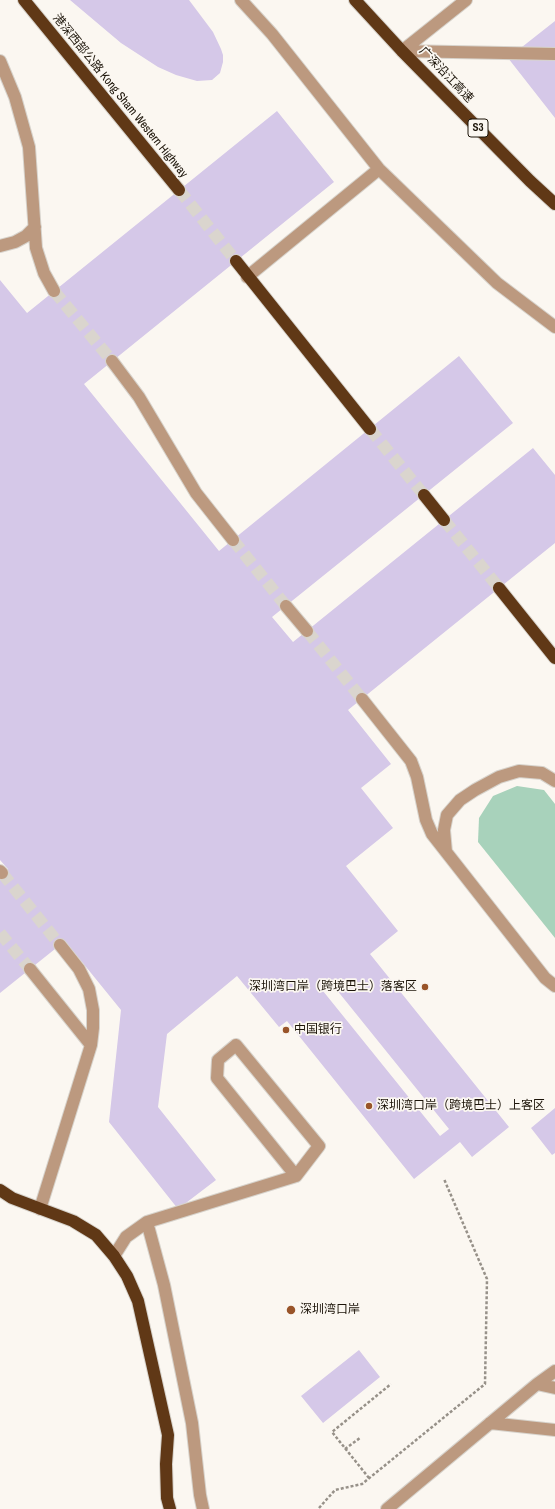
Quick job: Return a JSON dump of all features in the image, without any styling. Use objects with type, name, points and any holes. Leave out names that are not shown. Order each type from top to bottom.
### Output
[{"type":"highway","name":"港深西部公路 Kong Sham Western Highway","points":[[24,0],[179,190]]},
{"type":"highway","name":"广深沿江高速","points":[[355,0],[402,51],[530,181],[555,204]]},
{"type":"highway","points":[[236,261],[247,277],[370,429]]},
{"type":"highway","points":[[424,495],[444,520]]},
{"type":"highway","points":[[499,588],[555,658]]},
{"type":"highway","points":[[0,1190],[12,1198],[73,1220],[96,1235],[114,1256],[127,1276],[138,1301],[168,1435],[166,1464],[167,1498],[170,1509]]},
{"type":"street","points":[[241,0],[272,34],[379,169],[497,283],[555,327]]},
{"type":"street","points":[[402,51],[466,0]]},
{"type":"street","points":[[402,51],[555,54]]},
{"type":"street","points":[[0,62],[15,97],[30,147],[36,248],[44,273],[54,290]]},
{"type":"street","points":[[247,277],[379,169]]},
{"type":"street","points":[[0,246],[15,242],[26,236],[35,227]]},
{"type":"street","points":[[112,361],[139,398],[196,493],[233,540]]},
{"type":"street","points":[[286,606],[307,631]]},
{"type":"street","points":[[362,699],[411,762],[417,777],[426,820],[432,834],[546,978],[555,986]]},
{"type":"street","points":[[446,852],[444,830],[447,815],[460,800],[475,790],[499,777],[519,771],[542,773],[555,781]]},
{"type":"street","points":[[40,1209],[91,1045],[93,1010],[89,989],[79,969],[60,945]]},
{"type":"street","points":[[30,969],[91,1045]]},
{"type":"street","points":[[114,1256],[126,1237],[147,1222],[296,1176],[319,1146],[236,1045],[218,1060],[218,1078],[296,1176]]},
{"type":"street","points":[[147,1222],[164,1285],[190,1416],[203,1509]]},
{"type":"street","points":[[387,1509],[537,1384],[555,1371]]},
{"type":"street","points":[[537,1384],[555,1388]]},
{"type":"street","points":[[490,1423],[555,1430]]},
{"type":"path","points":[[319,1508],[335,1490],[362,1484],[485,1384],[487,1279],[444,1178]]},
{"type":"path","points":[[369,1478],[332,1432],[391,1384]]},
{"type":"path","points":[[345,1449],[360,1438]]},
{"type":"green space","points":[[517,786],[544,790],[555,804],[555,938],[478,842],[479,818],[493,796]]},
{"type":"building","points":[[70,0],[189,0],[213,32],[221,49],[223,62],[220,73],[212,80],[197,81],[176,75],[158,67],[121,43]]},
{"type":"building","points":[[555,21],[555,118],[508,58]]},
{"type":"building","points":[[277,111],[334,182],[84,384],[219,551],[459,356],[513,423],[272,617],[293,642],[533,448],[555,475],[555,543],[348,710],[391,764],[361,788],[393,828],[346,866],[398,931],[370,954],[509,1127],[472,1157],[460,1142],[414,1179],[287,1021],[279,1027],[237,976],[167,1034],[158,1107],[216,1180],[178,1209],[109,1122],[121,1010],[65,941],[0,993],[0,875],[8,869],[0,860],[0,280],[27,313]],"holes":[[[332,984],[449,1129],[440,1136],[323,991]]]},
{"type":"building","points":[[555,1108],[555,1153],[552,1155],[531,1128]]},
{"type":"building","points":[[359,1350],[380,1377],[323,1423],[301,1396]]},
{"type":"tunnel","points":[[179,190],[236,261]]},
{"type":"tunnel","points":[[54,291],[112,361]]},
{"type":"tunnel","points":[[370,429],[424,495]]},
{"type":"tunnel","points":[[444,520],[499,588]]},
{"type":"tunnel","points":[[233,540],[286,606]]},
{"type":"tunnel","points":[[307,631],[362,699]]},
{"type":"tunnel","points":[[2,873],[60,945]]},
{"type":"tunnel","points":[[0,933],[30,969]]},
{"type":"place","name":"深圳湾口岸（跨境巴士）落客区","points":[[425,987]]},
{"type":"place","name":"中国银行","points":[[286,1030]]},
{"type":"place","name":"深圳湾口岸（跨境巴士）上客区","points":[[369,1106]]},
{"type":"place","name":"深圳湾口岸","points":[[291,1310]]}]
